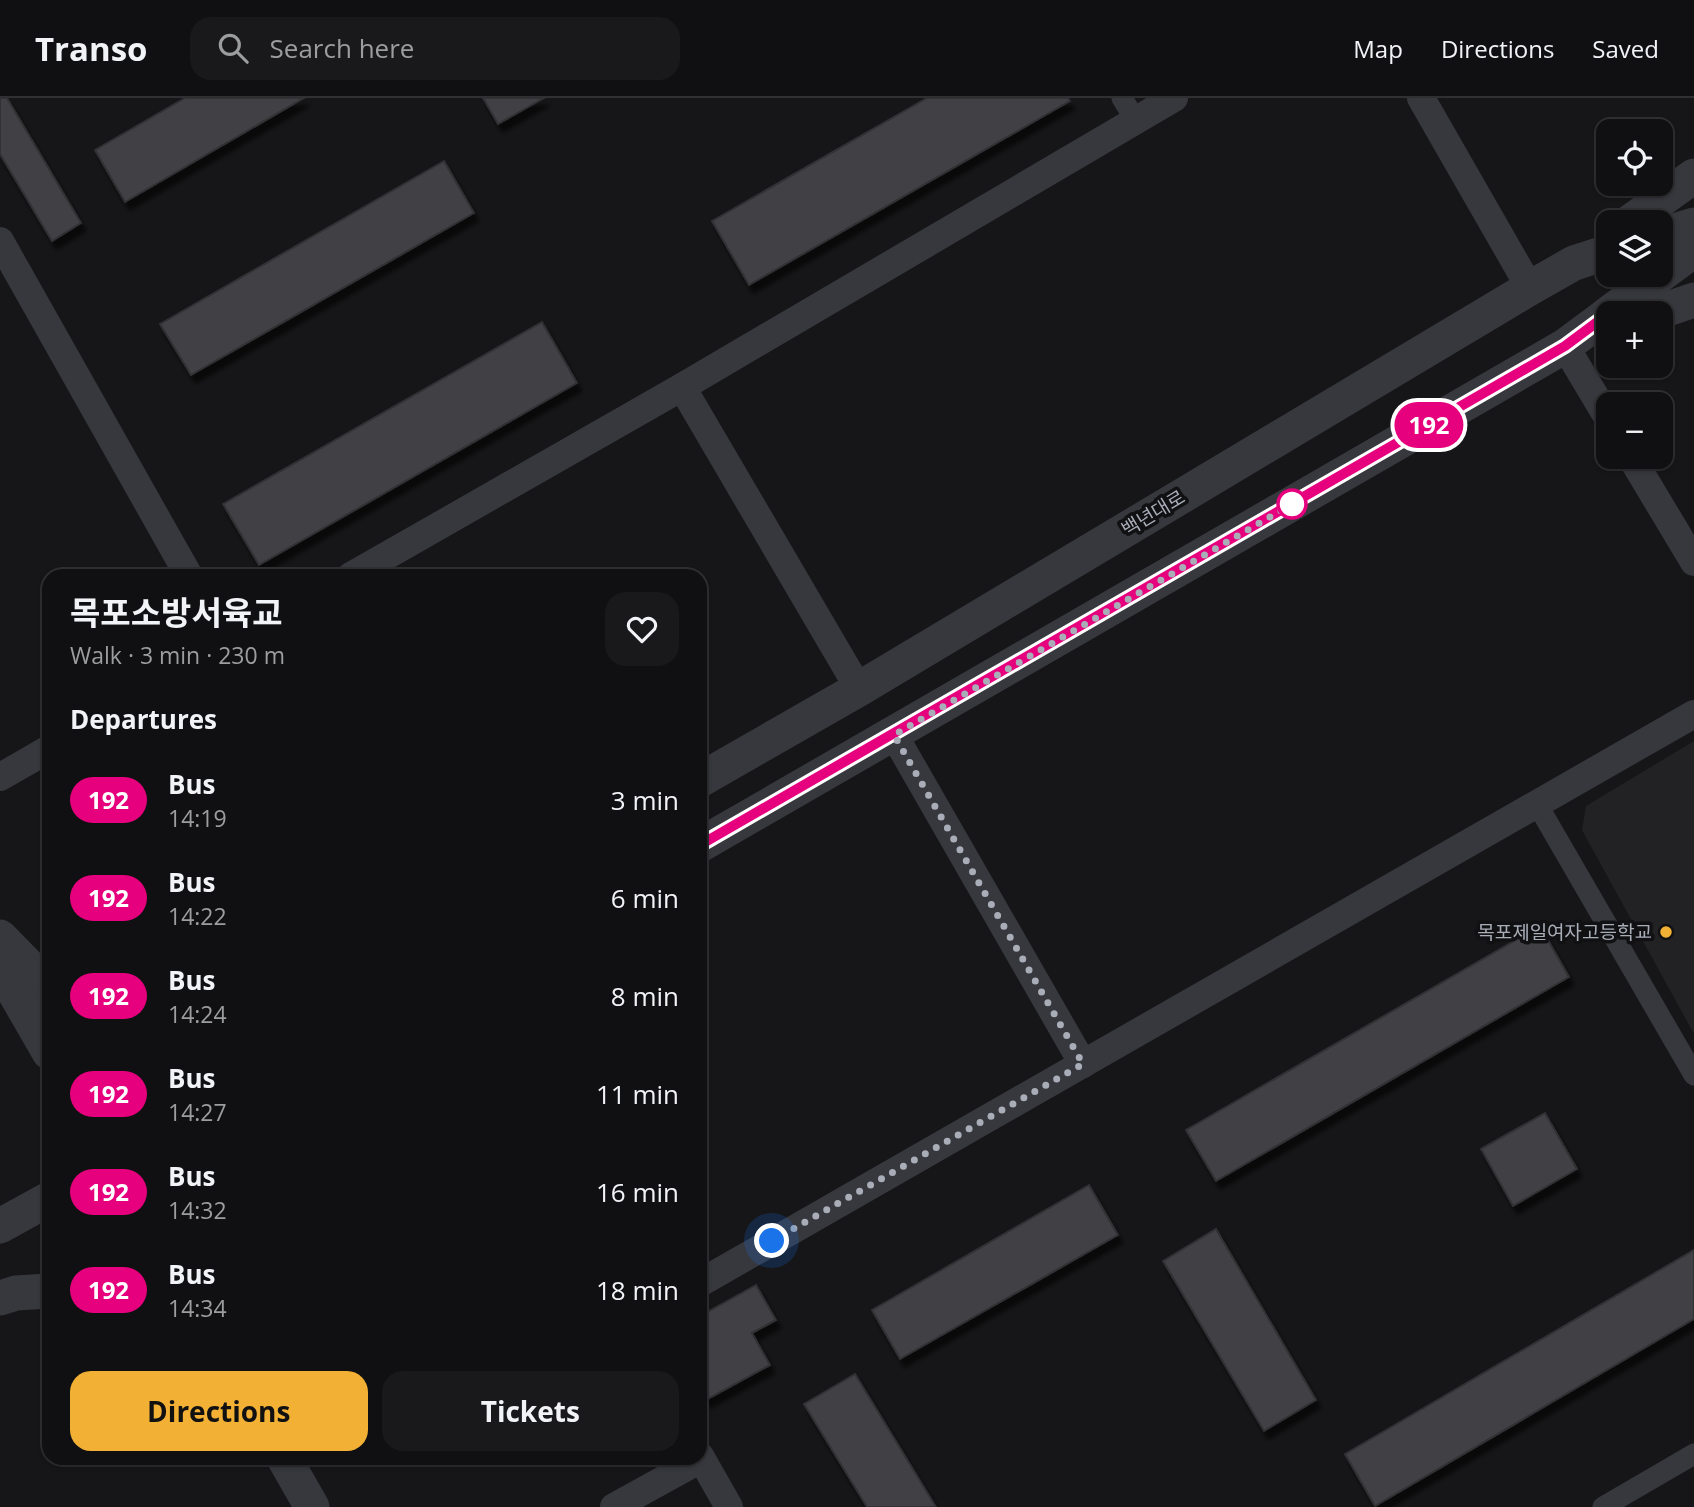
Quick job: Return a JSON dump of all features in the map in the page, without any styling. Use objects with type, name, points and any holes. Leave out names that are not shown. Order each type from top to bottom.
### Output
[{"type":"street","points":[[363,569],[682,387],[1129,109],[1174,98]]},
{"type":"street","points":[[1421,98],[1530,288]]},
{"type":"street","points":[[1647,210],[1694,176]]},
{"type":"street","points":[[1673,231],[1694,225]]},
{"type":"street","points":[[0,241],[185,569]]},
{"type":"street","points":[[1574,263],[1596,247]]},
{"type":"street","points":[[1626,301],[1694,250]]},
{"type":"street","name":"백년대로","points":[[707,776],[859,689],[1530,288],[1574,263],[1596,256]]},
{"type":"street","points":[[1673,307],[1694,300]]},
{"type":"street","points":[[707,841],[1565,346],[1596,323]]},
{"type":"street","points":[[1565,346],[1596,335]]},
{"type":"street","points":[[1565,346],[1596,398]]},
{"type":"street","points":[[682,387],[859,689]]},
{"type":"street","points":[[1638,469],[1694,562]]},
{"type":"street","points":[[707,1279],[1694,714]]},
{"type":"street","points":[[894,735],[1083,1064]]},
{"type":"street","points":[[0,777],[42,753]]},
{"type":"street","points":[[1537,804],[1694,1075]]},
{"type":"street","points":[[0,937],[42,979]]},
{"type":"street","points":[[0,967],[42,1040]]},
{"type":"street","points":[[0,1226],[42,1203]]},
{"type":"street","points":[[0,1298],[16,1293],[42,1291]]},
{"type":"street","points":[[1603,1507],[1694,1454]]},
{"type":"street","points":[[288,1465],[312,1507]]},
{"type":"street","points":[[614,1507],[689,1465]]},
{"type":"street","points":[[705,1465],[729,1507]]},
{"type":"shaded area","name":"목포제일여자고등학교","points":[[1694,741],[1694,1034],[1582,830],[1586,806]]},
{"type":"building","points":[[0,98],[7,98],[81,223],[52,241],[0,154]]},
{"type":"building","points":[[185,98],[304,98],[125,202],[95,150]]},
{"type":"building","points":[[483,98],[544,98],[498,124]]},
{"type":"building","points":[[927,98],[1068,98],[1070,101],[749,285],[712,221]]},
{"type":"building","points":[[444,161],[474,213],[191,375],[160,324]]},
{"type":"building","points":[[542,322],[577,383],[259,565],[223,504]]},
{"type":"building","points":[[1540,926],[1569,977],[1216,1181],[1186,1130]]},
{"type":"building","points":[[1545,1113],[1577,1169],[1513,1206],[1481,1149]]},
{"type":"building","points":[[1089,1185],[1118,1235],[900,1359],[872,1310]]},
{"type":"building","points":[[1216,1229],[1316,1400],[1264,1431],[1163,1261]]},
{"type":"building","points":[[1694,1250],[1694,1319],[1375,1506],[1345,1454]]},
{"type":"building","points":[[756,1285],[776,1320],[752,1333],[770,1365],[707,1399],[707,1312]]},
{"type":"building","points":[[855,1374],[936,1507],[867,1507],[804,1404]]},
{"type":"bus line","name":"192","points":[[707,841],[1565,346],[1596,323]]},
{"type":"place","name":"목포제일여자고등학교","points":[[1666,932]]},
{"type":"route","points":[[772,1241],[1083,1064],[894,735],[1301,499],[1292,504]]}]
